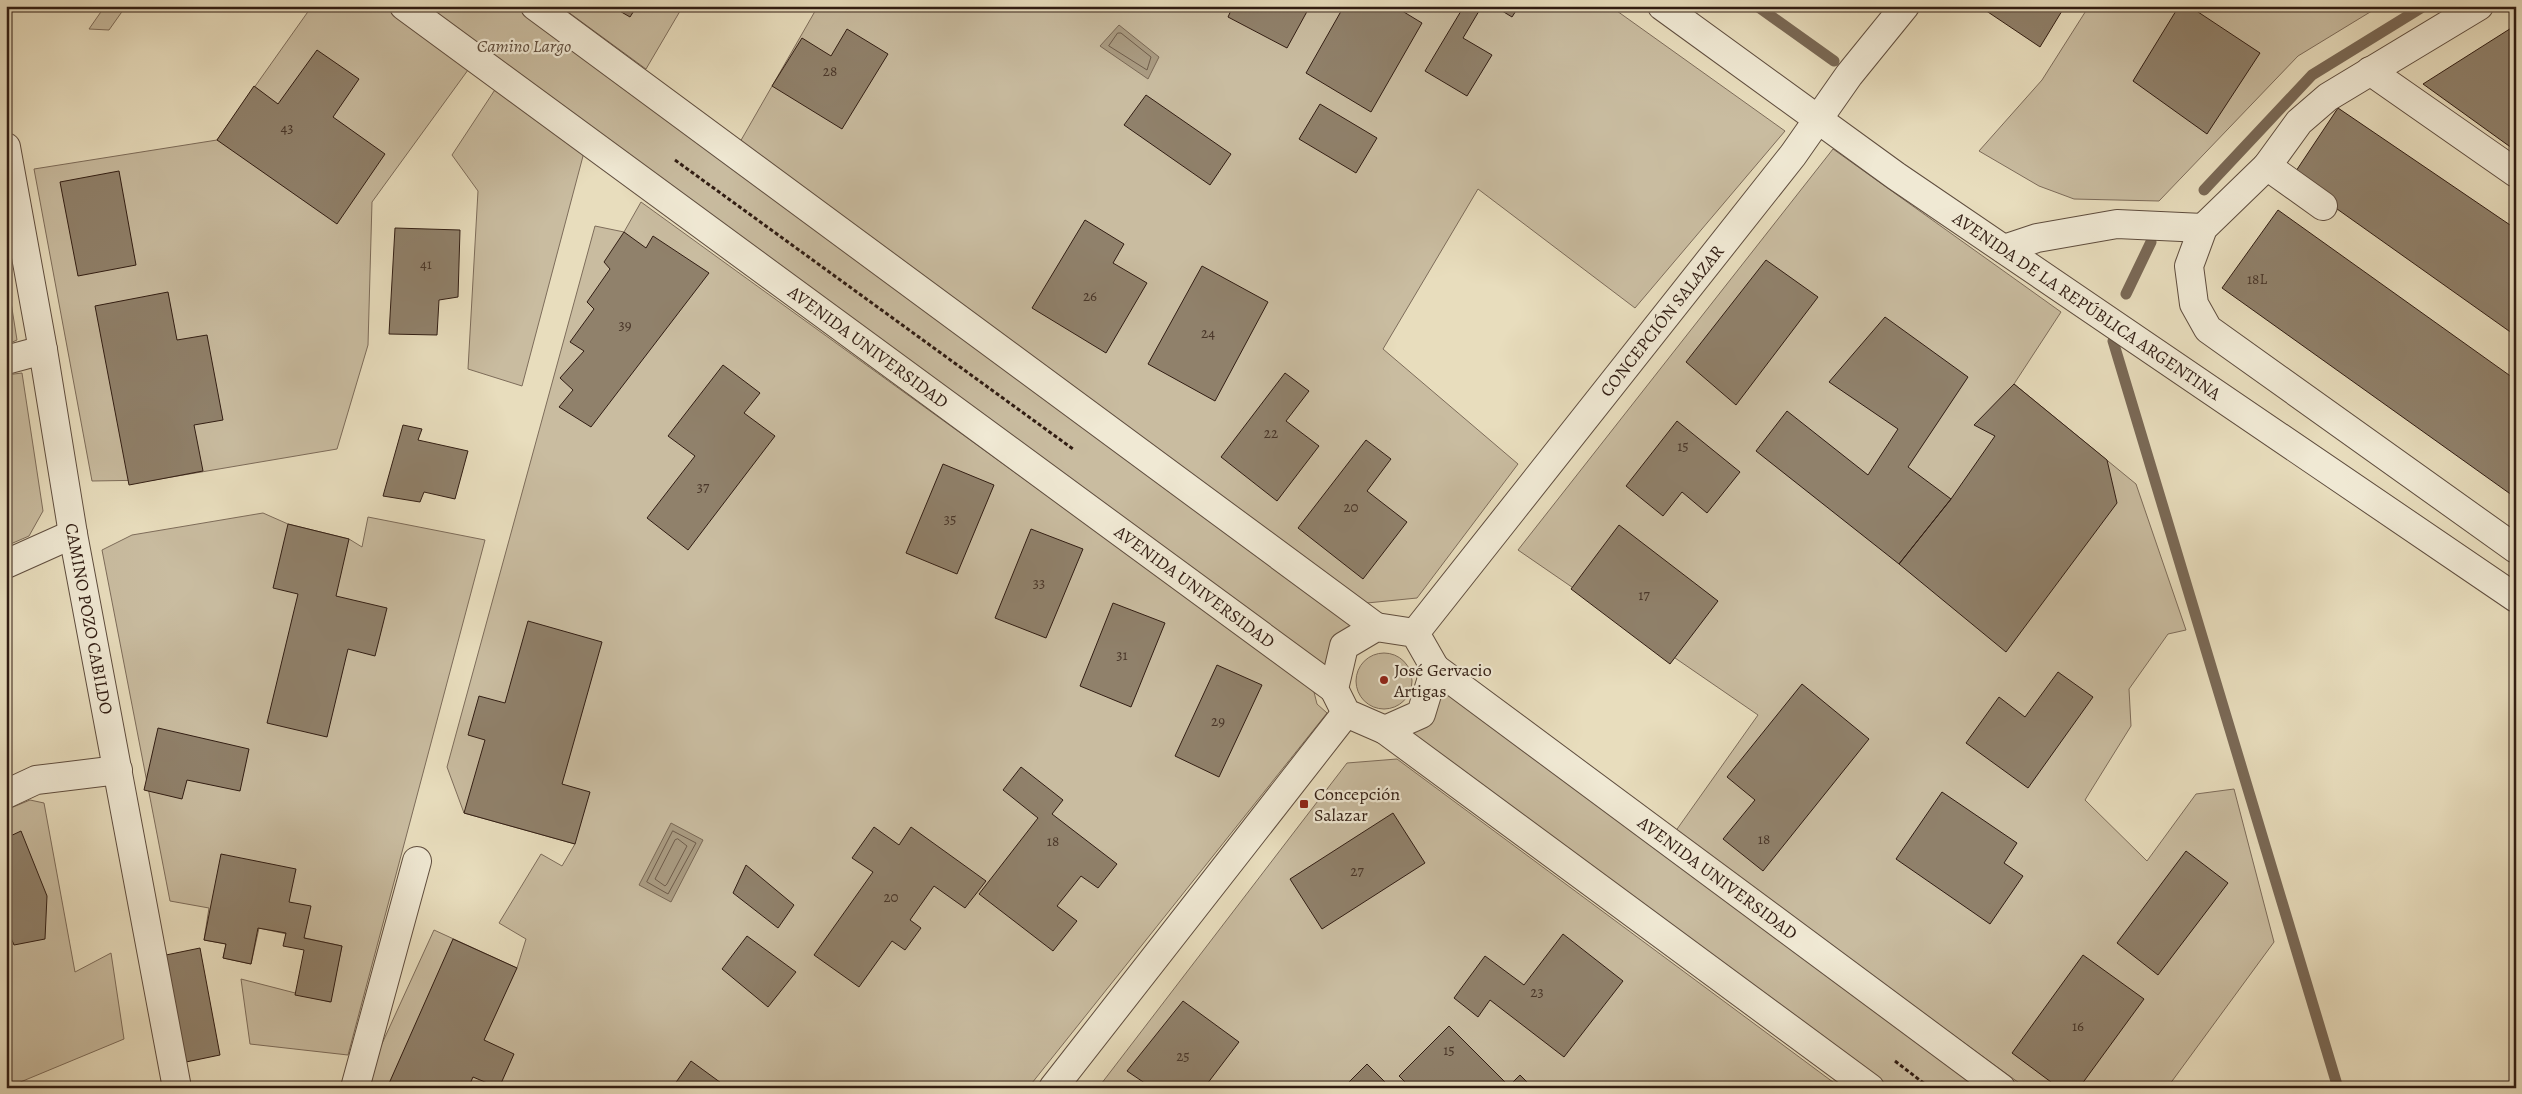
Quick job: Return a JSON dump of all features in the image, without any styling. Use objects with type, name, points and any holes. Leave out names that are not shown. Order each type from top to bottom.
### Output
[{"type":"street","name":"AVENIDA UNIVERSIDAD","points":[[404,6],[1340,701]]},
{"type":"street","points":[[535,6],[1376,628],[1415,633],[1435,668],[1421,714],[1385,730]]},
{"type":"street","name":"AVENIDA DE LA REPÚBLICA ARGENTINA","points":[[1662,6],[1756,72],[1818,120],[2004,249],[2516,598]]},
{"type":"street","name":"CONCEPCIÓN SALAZAR","points":[[1415,633],[1793,155],[1849,75],[1905,6]]},
{"type":"street","points":[[2479,6],[2328,97],[2298,122],[2267,166],[2204,228],[2189,266],[2194,304],[2208,329],[2516,549]]},
{"type":"street","points":[[2370,71],[2516,173]]},
{"type":"street","name":"CAMINO POZO CABILDO","points":[[6,147],[43,350],[73,534],[177,1088]]},
{"type":"street","points":[[2267,166],[2323,206]]},
{"type":"street","points":[[2004,249],[2037,238],[2117,224],[2204,228]]},
{"type":"street","points":[[6,360],[43,350]]},
{"type":"street","points":[[6,564],[73,534]]},
{"type":"street","points":[[1053,1088],[1340,701],[1344,646],[1376,628]]},
{"type":"street","name":"AVENIDA UNIVERSIDAD","points":[[1435,668],[2001,1088]]},
{"type":"street","points":[[1340,701],[1385,730],[1870,1088]]},
{"type":"street","points":[[6,794],[36,780],[118,770]]},
{"type":"street","points":[[355,1088],[417,861]]},
{"type":"path","points":[[674,158],[1076,451]]},
{"type":"green space","points":[[105,6],[126,6],[109,30],[89,29]]},
{"type":"green space","name":"Camino Largo","points":[[312,6],[535,6],[1376,627],[1344,646],[1334,689],[587,141],[522,386],[468,369],[478,191],[452,155],[502,79],[476,59],[372,202],[368,345],[337,449],[154,480],[92,481],[34,169],[217,140]]},
{"type":"green space","points":[[560,6],[683,6],[646,69]]},
{"type":"green space","points":[[818,6],[1610,6],[1785,131],[1635,308],[1478,189],[1383,349],[1518,464],[1417,598],[1367,603],[740,142]]},
{"type":"green space","points":[[2089,6],[2380,6],[2298,56],[2159,201],[2074,199],[2039,186],[1979,151],[2042,80]]},
{"type":"green space","points":[[1833,149],[2061,312],[2014,384],[2136,484],[2186,630],[2168,634],[2129,689],[2131,726],[2085,800],[2147,861],[2196,794],[2234,789],[2274,942],[2167,1088],[2026,1088],[1675,832],[1758,715],[1518,550]]},
{"type":"green space","points":[[641,202],[1313,688],[1317,704],[1327,713],[1028,1088],[369,1088],[380,1048],[434,930],[517,968],[526,939],[499,923],[541,854],[562,866],[575,844],[464,813],[447,767],[595,226],[624,232]]},
{"type":"green space","points":[[6,271],[17,340],[6,345]]},
{"type":"green space","points":[[22,373],[43,511],[29,536],[6,546],[6,375]]},
{"type":"green space","points":[[263,513],[288,524],[349,539],[362,547],[368,517],[485,540],[348,1055],[250,1044],[241,979],[330,1002],[342,946],[259,928],[251,964],[223,958],[226,944],[204,940],[209,908],[170,901],[102,550],[132,535]]},
{"type":"green space","points":[[1378,653],[1390,653],[1400,657],[1408,665],[1412,681],[1408,697],[1400,705],[1390,709],[1378,709],[1368,705],[1360,697],[1356,687],[1356,675],[1360,665],[1368,657]]},
{"type":"green space","points":[[1435,668],[2001,1088],[1869,1088],[1385,730],[1421,714]]},
{"type":"green space","points":[[1397,759],[1841,1088],[1098,1088],[1347,763]]},
{"type":"green space","points":[[30,800],[44,803],[75,972],[111,953],[124,1039],[6,1088],[6,810]]},
{"type":"water","points":[[1119,25],[1159,57],[1148,79],[1100,46]]},
{"type":"water","points":[[671,823],[703,840],[671,902],[639,885]]},
{"type":"building","points":[[611,6],[637,6],[630,17]]},
{"type":"building","points":[[1233,6],[1310,6],[1287,48],[1228,17]]},
{"type":"building","points":[[1344,6],[1394,6],[1422,23],[1371,112],[1306,73]]},
{"type":"building","points":[[1464,6],[1482,6],[1463,38],[1492,55],[1467,96],[1425,71]]},
{"type":"building","points":[[1494,6],[1519,6],[1512,17]]},
{"type":"building","points":[[1979,6],[2065,6],[2040,47]]},
{"type":"building","points":[[2179,6],[2189,6],[2260,53],[2207,134],[2133,81]]},
{"type":"building","points":[[2516,25],[2516,151],[2423,84]]},
{"type":"building","points":[[847,29],[888,54],[842,129],[772,86],[802,38],[831,56]]},
{"type":"building","points":[[317,50],[359,79],[333,117],[385,154],[337,224],[217,140],[254,86],[278,104]]},
{"type":"building","points":[[1146,95],[1231,154],[1210,185],[1124,125]]},
{"type":"building","points":[[1320,104],[1377,138],[1356,173],[1299,139]]},
{"type":"building","points":[[2338,108],[2516,229],[2516,336],[2292,177]]},
{"type":"building","points":[[119,171],[136,265],[78,276],[60,182]]},
{"type":"building","points":[[2278,210],[2516,380],[2516,498],[2222,288]]},
{"type":"building","points":[[1085,220],[1124,244],[1113,263],[1147,283],[1106,353],[1032,308]]},
{"type":"building","points":[[395,228],[460,230],[458,297],[439,300],[437,335],[389,334]]},
{"type":"building","points":[[624,232],[646,248],[653,236],[709,273],[591,427],[559,407],[573,390],[560,378],[584,351],[570,342],[594,309],[587,302],[610,269],[604,262]]},
{"type":"building","points":[[1766,260],[1818,297],[1736,405],[1686,362]]},
{"type":"building","points":[[1202,266],[1268,302],[1215,401],[1148,364]]},
{"type":"building","points":[[168,292],[177,340],[207,335],[223,420],[194,425],[203,471],[129,485],[95,306]]},
{"type":"building","points":[[1885,317],[1968,377],[1908,467],[1951,499],[1899,564],[1756,451],[1787,411],[1868,475],[1898,429],[1829,382]]},
{"type":"building","points":[[723,365],[760,393],[744,413],[775,436],[688,550],[647,518],[695,456],[668,436]]},
{"type":"building","points":[[1285,373],[1309,391],[1286,421],[1319,446],[1277,501],[1221,457]]},
{"type":"building","points":[[2014,384],[2107,460],[2117,503],[2006,652],[1899,564],[1951,499],[1995,436],[1974,425]]},
{"type":"building","points":[[1677,421],[1740,472],[1707,513],[1682,492],[1663,516],[1626,486]]},
{"type":"building","points":[[403,425],[422,429],[418,440],[468,451],[455,499],[424,492],[420,502],[383,496]]},
{"type":"building","points":[[1366,440],[1391,459],[1367,491],[1407,522],[1363,579],[1298,528]]},
{"type":"building","points":[[943,464],[994,485],[957,574],[906,553]]},
{"type":"building","points":[[288,524],[349,539],[336,596],[387,608],[375,656],[348,649],[327,737],[267,723],[298,594],[273,588]]},
{"type":"building","points":[[1619,525],[1718,601],[1670,664],[1571,589]]},
{"type":"building","points":[[1031,529],[1083,549],[1046,638],[995,618]]},
{"type":"building","points":[[1113,603],[1165,623],[1131,707],[1080,686]]},
{"type":"building","points":[[528,621],[602,642],[562,784],[590,792],[575,844],[464,813],[485,740],[468,735],[479,696],[505,703]]},
{"type":"building","points":[[1217,665],[1262,685],[1219,777],[1175,756]]},
{"type":"building","points":[[2058,672],[2093,697],[2028,788],[1966,743],[1999,697],[2025,717]]},
{"type":"building","points":[[1802,684],[1869,739],[1763,871],[1723,839],[1755,800],[1727,777]]},
{"type":"building","points":[[158,728],[249,749],[240,791],[187,780],[182,799],[144,790]]},
{"type":"building","points":[[1021,767],[1063,800],[1052,814],[1117,864],[1098,888],[1081,876],[1057,906],[1077,921],[1053,951],[979,894],[1038,818],[1003,790]]},
{"type":"building","points":[[1942,792],[2017,843],[2004,863],[2023,876],[1990,924],[1896,859]]},
{"type":"building","points":[[1393,813],[1425,863],[1322,929],[1290,879]]},
{"type":"building","points":[[874,827],[899,845],[911,827],[986,881],[965,908],[934,886],[910,920],[921,928],[905,950],[892,941],[859,987],[814,955],[873,872],[852,858]]},
{"type":"building","points":[[21,831],[47,896],[45,939],[14,945],[6,926],[6,838]]},
{"type":"building","points":[[2186,851],[2228,883],[2158,975],[2117,943]]},
{"type":"building","points":[[221,854],[296,869],[289,902],[311,906],[304,938],[342,946],[331,1002],[295,995],[304,950],[283,946],[286,933],[258,928],[251,964],[223,958],[226,944],[204,940]]},
{"type":"building","points":[[746,865],[794,905],[778,928],[733,893]]},
{"type":"building","points":[[1563,934],[1623,981],[1564,1057],[1490,1000],[1478,1017],[1454,998],[1485,956],[1524,985]]},
{"type":"building","points":[[747,936],[796,972],[768,1007],[722,969]]},
{"type":"building","points":[[453,939],[517,968],[484,1040],[514,1054],[499,1088],[473,1077],[468,1088],[387,1088]]},
{"type":"building","points":[[200,948],[220,1055],[186,1062],[166,955]]},
{"type":"building","points":[[2083,955],[2144,999],[2079,1088],[2059,1088],[2012,1053]]},
{"type":"building","points":[[1183,1001],[1239,1042],[1207,1084],[1211,1088],[1152,1088],[1127,1071]]},
{"type":"building","points":[[1449,1026],[1509,1086],[1520,1075],[1533,1088],[1407,1088],[1409,1086],[1399,1076]]},
{"type":"building","points":[[691,1061],[728,1088],[672,1088]]},
{"type":"building","points":[[1367,1064],[1391,1088],[1343,1088]]},
{"type":"waterway","points":[[1757,6],[1834,61]]},
{"type":"waterway","points":[[2204,190],[2312,75],[2424,6]]},
{"type":"waterway","points":[[2126,294],[2151,242]]},
{"type":"waterway","points":[[2113,341],[2338,1088]]},
{"type":"place","name":"José Gervacio Artigas","points":[[1384,680]]},
{"type":"place","name":"Concepción Salazar","points":[[1304,804]]}]
